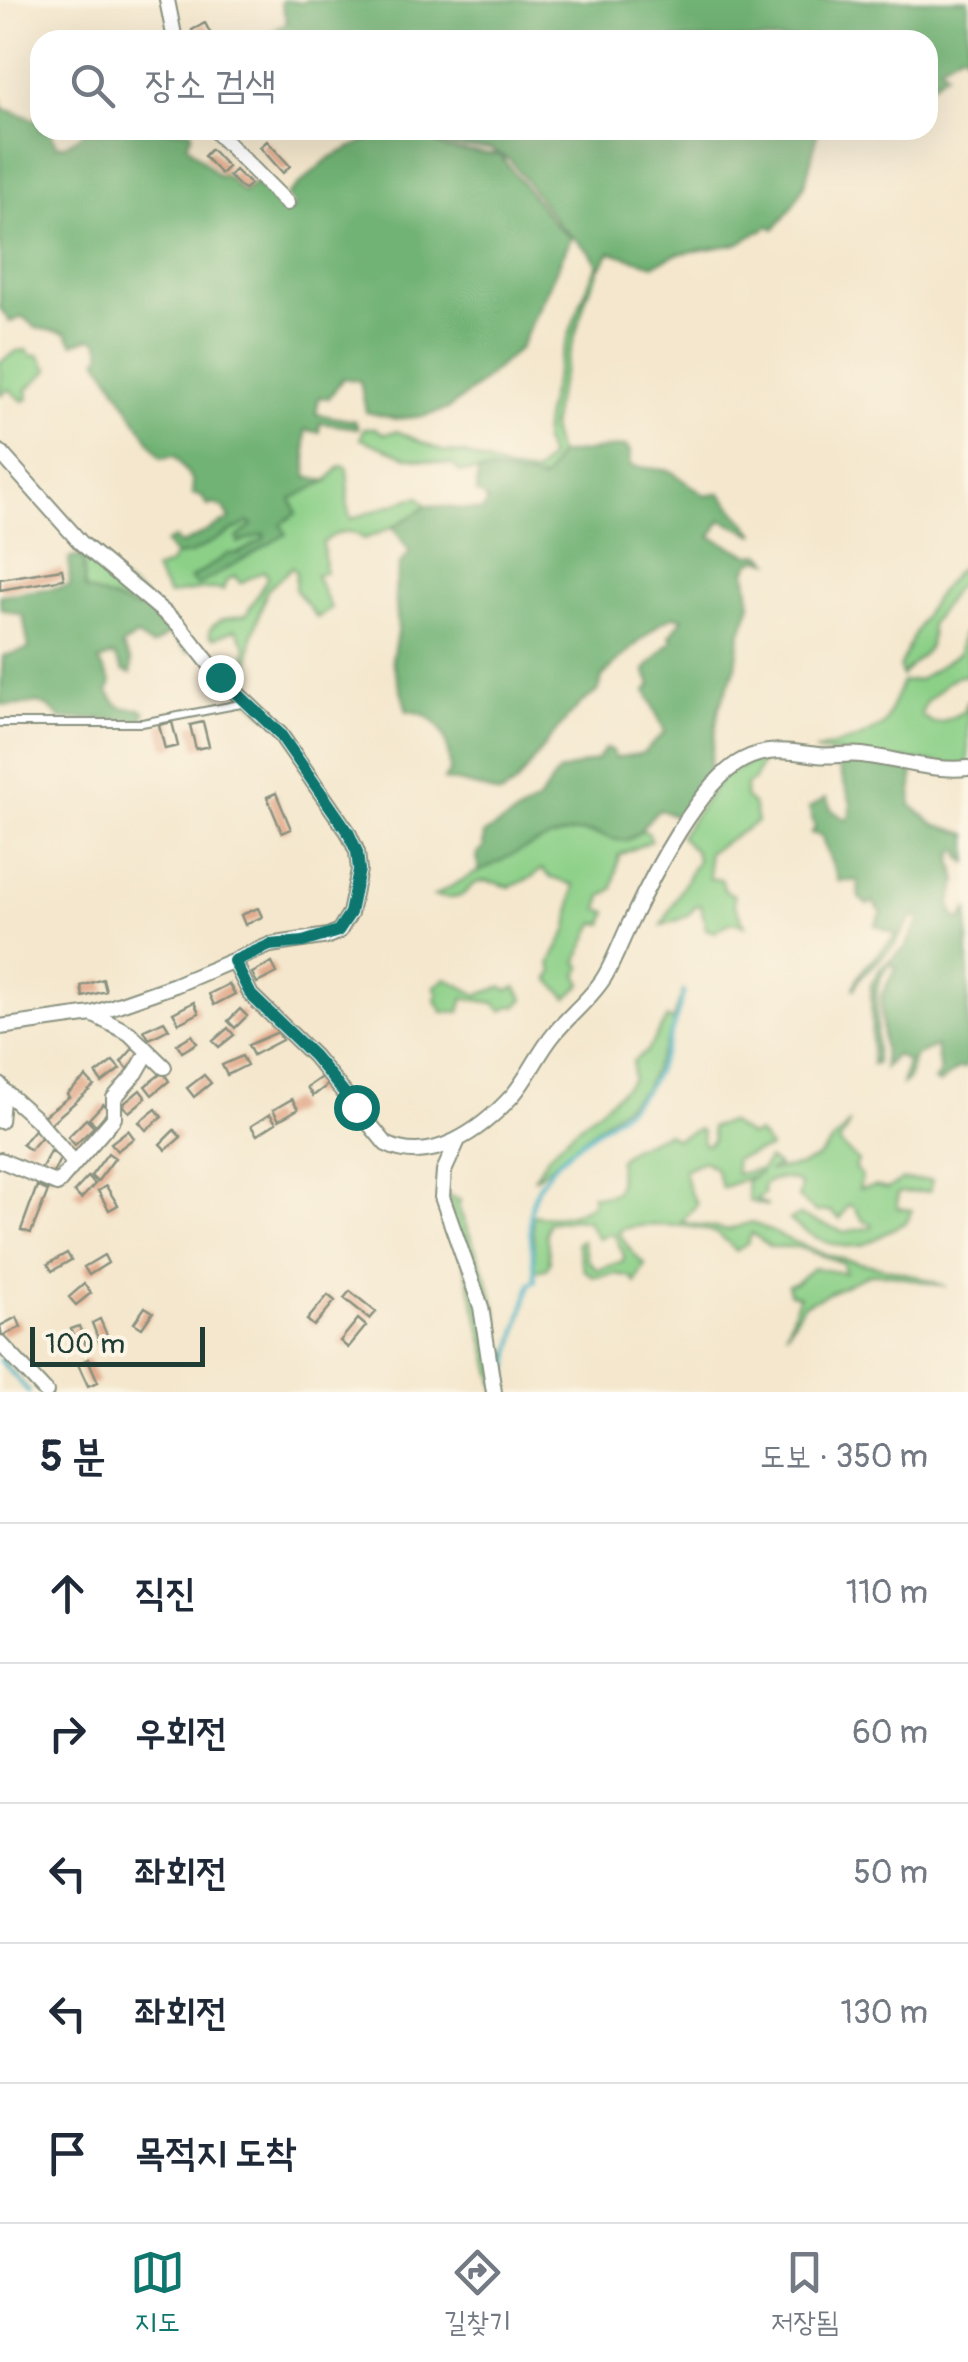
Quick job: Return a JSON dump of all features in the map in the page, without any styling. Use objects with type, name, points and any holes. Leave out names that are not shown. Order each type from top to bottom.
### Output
[{"type":"street","points":[[167,0],[173,30]]},
{"type":"street","points":[[224,140],[287,203]]},
{"type":"street","points":[[0,452],[89,551],[178,624],[220,677],[280,734],[348,832],[357,852],[359,870],[350,913],[338,931],[315,939],[270,945],[92,1014],[0,1027]]},
{"type":"street","points":[[234,961],[251,995],[314,1056],[386,1144],[398,1150],[428,1151],[458,1140],[512,1096],[553,1034],[606,976],[633,916],[676,838],[729,768],[769,750],[856,754],[925,766],[968,768]]},
{"type":"street","points":[[92,1014],[130,1033],[164,1068]]},
{"type":"street","points":[[0,1160],[52,1184],[60,1181],[114,1118],[114,1098],[148,1052]]},
{"type":"street","points":[[2,1087],[74,1163]]},
{"type":"street","points":[[0,1121],[2,1087]]},
{"type":"street","points":[[458,1140],[444,1171],[442,1197],[481,1307],[494,1392]]},
{"type":"street","points":[[0,1343],[46,1392]]},
{"type":"lane","points":[[0,723],[142,723],[247,703]]},
{"type":"green space","points":[[968,0],[968,59],[962,52],[940,65],[946,73],[938,79],[938,30],[275,30],[287,22],[281,2]]},
{"type":"green space","points":[[0,98],[2,108],[30,118],[30,140],[54,140],[57,146],[73,140],[189,140],[187,145],[219,177],[224,174],[244,193],[255,182],[292,211],[294,205],[286,196],[329,158],[367,140],[431,140],[446,149],[500,155],[557,227],[571,238],[520,348],[448,409],[396,419],[366,412],[360,381],[343,378],[329,398],[319,397],[316,414],[355,421],[358,428],[320,423],[319,432],[305,430],[307,477],[327,481],[291,499],[297,513],[281,524],[286,534],[197,586],[190,579],[228,554],[240,553],[264,539],[264,534],[238,543],[238,537],[253,524],[249,522],[190,554],[175,556],[165,543],[174,538],[180,544],[186,542],[230,519],[224,508],[208,506],[202,497],[193,494],[192,480],[175,456],[161,458],[98,359],[102,353],[98,341],[91,338],[73,344],[66,333],[36,328],[23,317],[10,322],[0,308]]},
{"type":"green space","points":[[436,140],[816,140],[800,194],[774,229],[769,226],[737,244],[677,254],[654,265],[610,252],[600,268],[590,252],[559,225],[510,160],[491,149],[447,146]]},
{"type":"green space","points":[[597,266],[598,273],[587,295],[556,399],[551,428],[558,455],[544,480],[491,471],[460,472],[453,465],[406,457],[361,439],[364,428],[375,428],[384,434],[397,431],[442,451],[535,474],[549,458],[544,427],[554,381]]},
{"type":"green space","points":[[26,350],[31,356],[38,355],[49,370],[27,389],[28,399],[23,401],[9,389],[0,395],[0,362]]},
{"type":"green space","points":[[626,446],[631,466],[671,471],[706,496],[720,493],[756,535],[721,520],[711,537],[749,555],[762,554],[770,561],[751,562],[746,571],[751,604],[740,635],[736,667],[719,707],[708,777],[711,782],[690,811],[679,817],[660,810],[626,840],[589,832],[560,835],[479,872],[477,854],[483,849],[484,834],[538,801],[558,772],[597,760],[605,749],[612,751],[615,758],[643,753],[665,732],[646,691],[651,685],[645,670],[672,640],[670,636],[683,618],[674,616],[659,624],[621,658],[603,676],[597,692],[580,704],[516,784],[500,795],[444,780],[450,771],[445,739],[428,717],[407,711],[392,659],[398,628],[395,590],[400,564],[410,552],[393,527],[426,505],[482,511],[487,504],[485,497],[477,493],[478,472],[544,480],[558,455]]},
{"type":"green space","points":[[340,466],[346,467],[348,474],[351,519],[419,497],[426,505],[406,520],[364,539],[343,532],[323,543],[325,572],[316,575],[331,608],[317,618],[295,589],[296,572],[292,567],[267,590],[252,637],[247,684],[267,716],[223,677],[239,685],[242,682],[246,647],[236,629],[214,638],[210,635],[210,629],[220,620],[246,615],[268,577],[264,571],[240,583],[235,576],[226,581],[223,590],[169,595],[154,570],[169,565],[175,556],[190,554],[249,522],[253,524],[238,537],[264,533],[264,539],[190,579],[197,585],[286,534],[281,524],[291,499],[327,481]]},
{"type":"green space","points":[[83,556],[143,596],[137,609],[84,589]]},
{"type":"green space","points":[[83,556],[85,589],[137,609],[143,596],[193,648],[188,652],[170,633],[152,646],[137,636],[122,646],[131,661],[131,674],[123,671],[114,655],[99,661],[111,682],[108,692],[121,706],[145,712],[142,720],[61,719],[39,703],[0,704],[3,656],[29,649],[23,615],[1,609],[0,595],[70,586],[69,558]]},
{"type":"green space","points":[[968,561],[968,585],[957,586],[930,625],[928,648],[902,676],[900,667],[927,610]]},
{"type":"green space","points":[[962,634],[968,635],[968,676],[945,684],[926,701],[921,715],[933,723],[942,722],[963,712],[968,700],[968,766],[815,751],[857,739],[884,725],[902,682],[919,680],[959,653]]},
{"type":"green space","points":[[765,754],[754,780],[746,785],[745,797],[753,804],[757,822],[708,853],[710,879],[721,879],[725,891],[734,895],[734,904],[746,927],[734,923],[715,932],[706,929],[701,905],[685,917],[662,925],[697,860],[695,851],[680,836],[721,778]]},
{"type":"green space","points":[[820,758],[871,758],[913,769],[911,805],[934,824],[968,834],[968,863],[960,857],[962,852],[955,850],[952,859],[957,882],[950,906],[961,920],[968,909],[968,1061],[965,1068],[957,1069],[939,1084],[934,1081],[940,1073],[936,1046],[914,1057],[908,1080],[902,1085],[907,1061],[896,1055],[884,1068],[881,1003],[896,968],[891,963],[877,990],[876,1064],[872,1064],[871,985],[881,967],[905,948],[920,920],[913,916],[894,946],[860,978],[854,990],[865,967],[896,934],[875,925],[882,913],[873,902],[868,905],[859,898],[858,881],[838,881],[822,836],[811,833],[815,828],[809,808],[826,798],[832,810],[846,820],[850,816],[851,803],[839,768]]},
{"type":"green space","points":[[643,830],[651,841],[619,855],[613,889],[602,896],[599,909],[608,912],[604,924],[595,923],[577,961],[582,968],[577,974],[582,984],[567,998],[549,979],[553,972],[550,963],[568,929],[574,885],[551,878],[542,869],[510,887],[485,881],[455,898],[434,896],[552,837],[580,832],[624,838]]},
{"type":"green space","points":[[446,978],[477,995],[516,987],[524,999],[503,1011],[494,1003],[464,998],[460,1012],[443,1012],[435,999],[438,994],[434,987]]},
{"type":"green space","points":[[684,989],[675,1024],[644,1090],[534,1179],[564,1139],[633,1079],[633,1061],[646,1052],[667,1018],[672,1021]]},
{"type":"green space","points":[[728,1122],[750,1136],[758,1133],[770,1148],[735,1159],[736,1174],[762,1169],[768,1159],[778,1166],[768,1171],[802,1165],[817,1158],[850,1123],[839,1143],[858,1161],[855,1168],[862,1177],[859,1189],[887,1189],[902,1180],[932,1180],[930,1191],[898,1193],[897,1208],[912,1210],[907,1222],[861,1245],[839,1245],[807,1233],[789,1220],[799,1215],[844,1232],[872,1227],[853,1206],[848,1205],[840,1219],[830,1211],[817,1212],[798,1198],[798,1182],[784,1179],[763,1186],[764,1194],[756,1199],[768,1206],[749,1201],[746,1181],[762,1172],[722,1188],[715,1168],[703,1161],[684,1170],[697,1204],[682,1222],[727,1230],[752,1222],[824,1253],[946,1287],[888,1274],[870,1274],[803,1305],[786,1333],[799,1297],[789,1293],[788,1285],[813,1268],[845,1273],[843,1263],[797,1247],[770,1247],[752,1233],[747,1244],[736,1251],[710,1231],[651,1225],[619,1231],[645,1264],[635,1283],[631,1277],[616,1274],[594,1277],[584,1270],[577,1243],[582,1240],[588,1260],[597,1270],[623,1261],[624,1255],[613,1233],[598,1239],[587,1221],[574,1219],[548,1223],[550,1262],[546,1269],[535,1271],[532,1215],[572,1214],[593,1203],[592,1195],[615,1192],[619,1159],[632,1148],[667,1133],[676,1139],[698,1129],[703,1144],[708,1145],[713,1140],[711,1127]]},
{"type":"green space","points":[[447,1195],[460,1201],[458,1206],[487,1278],[497,1316],[499,1353],[510,1353],[504,1392],[497,1392]]},
{"type":"building","points":[[267,141],[290,166],[283,173],[260,147]]},
{"type":"building","points":[[211,149],[228,167],[221,174],[204,156]]},
{"type":"building","points":[[235,170],[250,184],[244,190],[229,176]]},
{"type":"building","points":[[62,569],[64,579],[0,590],[0,579]]},
{"type":"building","points":[[172,722],[178,746],[165,749],[159,725]]},
{"type":"building","points":[[203,722],[209,746],[196,749],[190,725]]},
{"type":"building","points":[[276,793],[291,829],[282,833],[267,797]]},
{"type":"building","points":[[258,908],[262,917],[245,925],[241,915]]},
{"type":"building","points":[[272,963],[277,973],[257,983],[252,973]]},
{"type":"building","points":[[103,979],[106,991],[83,997],[81,986]]},
{"type":"building","points":[[229,984],[235,994],[214,1005],[209,994]]},
{"type":"building","points":[[194,1002],[199,1013],[179,1023],[173,1013]]},
{"type":"building","points":[[240,1009],[247,1016],[235,1028],[228,1021]]},
{"type":"building","points":[[164,1021],[169,1029],[149,1039],[144,1030]]},
{"type":"building","points":[[228,1028],[234,1035],[219,1047],[213,1041]]},
{"type":"building","points":[[278,1032],[282,1040],[253,1055],[248,1045]]},
{"type":"building","points":[[192,1035],[197,1043],[182,1052],[177,1044]]},
{"type":"building","points":[[136,1045],[144,1052],[128,1069],[121,1062]]},
{"type":"building","points":[[242,1056],[247,1065],[227,1075],[222,1065]]},
{"type":"building","points":[[113,1061],[120,1069],[102,1083],[96,1074]]},
{"type":"building","points":[[163,1072],[169,1081],[152,1095],[145,1086]]},
{"type":"building","points":[[204,1075],[211,1083],[194,1097],[187,1088]]},
{"type":"building","points":[[323,1076],[329,1084],[313,1096],[307,1087]]},
{"type":"building","points":[[86,1077],[94,1086],[50,1124],[43,1116],[69,1097],[67,1094]]},
{"type":"building","points":[[140,1090],[146,1098],[129,1112],[122,1105]]},
{"type":"building","points":[[292,1099],[298,1109],[279,1120],[273,1110]]},
{"type":"building","points":[[103,1104],[109,1110],[96,1125],[89,1119]]},
{"type":"building","points":[[156,1109],[162,1117],[146,1130],[139,1122]]},
{"type":"building","points":[[270,1114],[276,1123],[257,1135],[251,1126]]},
{"type":"building","points":[[86,1119],[94,1127],[75,1145],[68,1137]]},
{"type":"building","points":[[37,1126],[45,1133],[30,1150],[22,1144]]},
{"type":"building","points":[[128,1130],[134,1138],[117,1151],[111,1143]]},
{"type":"building","points":[[174,1130],[181,1137],[166,1150],[160,1144]]},
{"type":"building","points":[[50,1151],[61,1157],[51,1177],[40,1172]]},
{"type":"building","points":[[108,1153],[115,1158],[97,1182],[91,1176]]},
{"type":"building","points":[[88,1177],[95,1184],[81,1199],[74,1192]]},
{"type":"building","points":[[37,1186],[48,1191],[31,1233],[21,1230]]},
{"type":"building","points":[[106,1186],[118,1205],[109,1210],[98,1191]]},
{"type":"building","points":[[67,1253],[71,1260],[52,1271],[48,1264]]},
{"type":"building","points":[[104,1255],[108,1263],[89,1275],[84,1267]]},
{"type":"building","points":[[84,1284],[91,1293],[76,1305],[69,1297]]},
{"type":"building","points":[[350,1291],[376,1312],[370,1319],[344,1298]]},
{"type":"building","points":[[328,1295],[335,1301],[314,1326],[307,1320]]},
{"type":"building","points":[[145,1307],[153,1312],[142,1328],[134,1323]]},
{"type":"building","points":[[17,1317],[21,1327],[2,1336],[0,1326]]},
{"type":"building","points":[[100,1319],[109,1340],[100,1344],[92,1323]]},
{"type":"building","points":[[358,1319],[366,1326],[348,1348],[340,1341]]},
{"type":"building","points":[[79,1326],[87,1348],[78,1350],[71,1329]]},
{"type":"building","points":[[88,1359],[98,1382],[88,1386],[78,1364]]},
{"type":"waterway","points":[[506,1392],[511,1352],[530,1284],[535,1281],[530,1228],[534,1197],[543,1180],[568,1152],[644,1092],[662,1059],[684,992]]},
{"type":"waterway","points":[[0,1360],[29,1392]]},
{"type":"route","points":[[220,677],[280,734],[348,832],[357,852],[359,870],[350,913],[338,931],[303,942],[270,945],[234,961],[251,995],[314,1056],[356,1107]]}]
